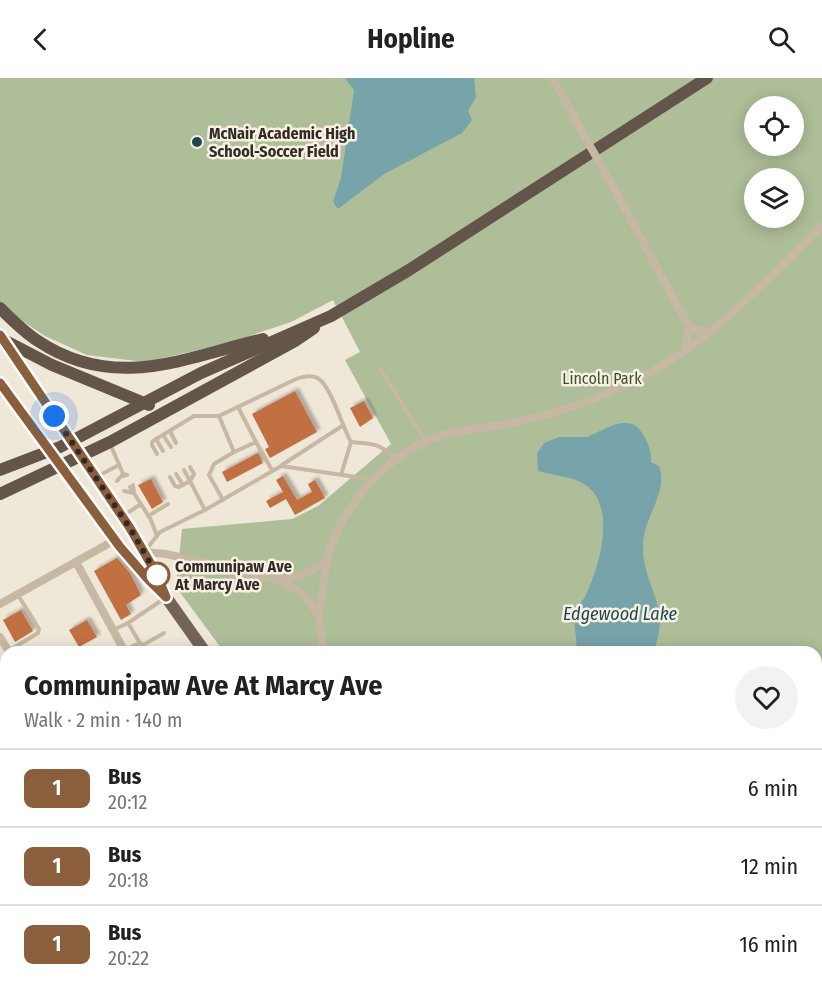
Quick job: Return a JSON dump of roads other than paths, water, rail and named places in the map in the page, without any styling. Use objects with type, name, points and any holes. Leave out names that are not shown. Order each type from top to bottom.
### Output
[{"type":"highway","points":[[0,495],[110,442],[295,341],[707,78]]},
{"type":"highway","points":[[0,308],[28,334],[52,349],[90,363],[123,368],[164,365],[291,332]]},
{"type":"highway","points":[[0,470],[50,452],[146,404],[201,373],[331,316]]},
{"type":"highway","points":[[1,338],[52,365],[166,411]]},
{"type":"main road","points":[[1,338],[122,516],[144,552],[166,597],[201,646]]},
{"type":"main road","points":[[0,383],[115,540],[166,597]]},
{"type":"street","points":[[553,78],[689,327],[685,350]]},
{"type":"street","points":[[323,646],[319,616],[327,560],[344,521],[362,492],[395,459],[439,436],[517,422],[593,399],[643,376],[710,332],[753,295],[822,226]]},
{"type":"street","points":[[689,327],[710,332]]},
{"type":"street","points":[[0,604],[115,540]]},
{"type":"street","points":[[144,552],[166,554],[280,580],[303,594],[319,616]]},
{"type":"street","points":[[280,580],[299,577],[311,572],[327,560]]},
{"type":"street","points":[[76,562],[120,646]]},
{"type":"lane","points":[[380,368],[425,442]]},
{"type":"lane","points":[[157,454],[152,442],[194,416],[219,416],[296,379],[309,376],[319,379],[328,391],[351,442],[341,476]]},
{"type":"lane","points":[[238,407],[272,470]]},
{"type":"lane","points":[[219,416],[234,452]]},
{"type":"lane","points":[[144,552],[160,532],[223,500],[342,426]]},
{"type":"lane","points":[[170,431],[177,443]]},
{"type":"lane","points":[[163,435],[171,447]]},
{"type":"lane","points":[[156,439],[163,451]]},
{"type":"lane","points":[[110,442],[124,475],[117,481]]},
{"type":"lane","points":[[223,500],[209,475],[214,464],[256,442]]},
{"type":"lane","points":[[351,442],[371,443],[388,452],[395,459]]},
{"type":"lane","points":[[95,477],[119,465]]},
{"type":"lane","points":[[281,466],[363,478],[371,482]]},
{"type":"lane","points":[[170,477],[175,486],[183,485],[190,481],[194,474],[190,467]]},
{"type":"lane","points":[[184,470],[205,510]]},
{"type":"lane","points":[[176,474],[183,485]]},
{"type":"lane","points":[[132,486],[157,536]]},
{"type":"lane","points":[[124,491],[134,493]]},
{"type":"lane","points":[[122,516],[141,504]]},
{"type":"lane","points":[[148,516],[168,504]]},
{"type":"lane","points":[[17,646],[38,633],[39,629],[18,594]]},
{"type":"lane","points":[[112,631],[166,597]]},
{"type":"lane","points":[[128,623],[140,643]]},
{"type":"lane","points":[[134,646],[140,643],[143,645],[165,633]]},
{"type":"water","points":[[345,78],[474,78],[476,97],[468,111],[472,120],[462,133],[384,174],[338,209],[333,202],[341,178],[354,90]]},
{"type":"water","name":"Edgewood Lake","points":[[629,423],[639,429],[650,448],[651,462],[659,466],[661,476],[661,486],[647,525],[643,545],[644,560],[660,622],[655,646],[576,646],[575,615],[597,567],[601,550],[603,517],[599,502],[591,490],[574,479],[538,471],[537,452],[544,443],[559,437],[587,437],[613,425]]},
{"type":"place","name":"McNair Academic High School-Soccer Field","points":[[197,142]]},
{"type":"place","name":"Communipaw Ave At Marcy Ave","points":[[157,575]]},
{"type":"park label","name":"Lincoln Park","points":[[602,378]]}]
